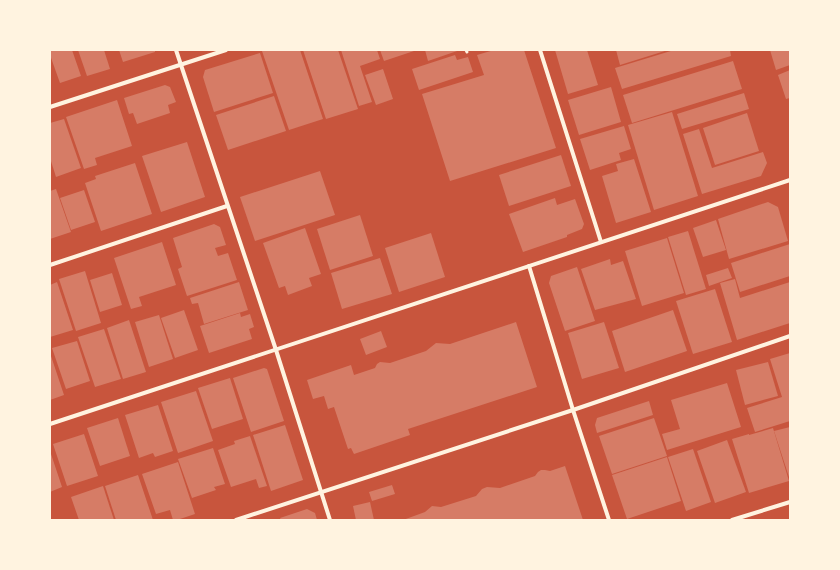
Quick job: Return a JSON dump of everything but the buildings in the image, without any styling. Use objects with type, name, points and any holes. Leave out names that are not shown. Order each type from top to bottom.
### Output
[{"type":"street","points":[[176,50],[276,350],[330,520]]},
{"type":"street","points":[[50,107],[226,50]]},
{"type":"street","points":[[540,50],[601,242]]},
{"type":"street","points":[[50,424],[790,180]]},
{"type":"street","points":[[50,265],[227,206]]},
{"type":"street","points":[[529,266],[572,410],[609,520]]},
{"type":"street","points":[[236,520],[572,410],[790,336]]},
{"type":"street","points":[[732,520],[741,519],[790,502]]}]
